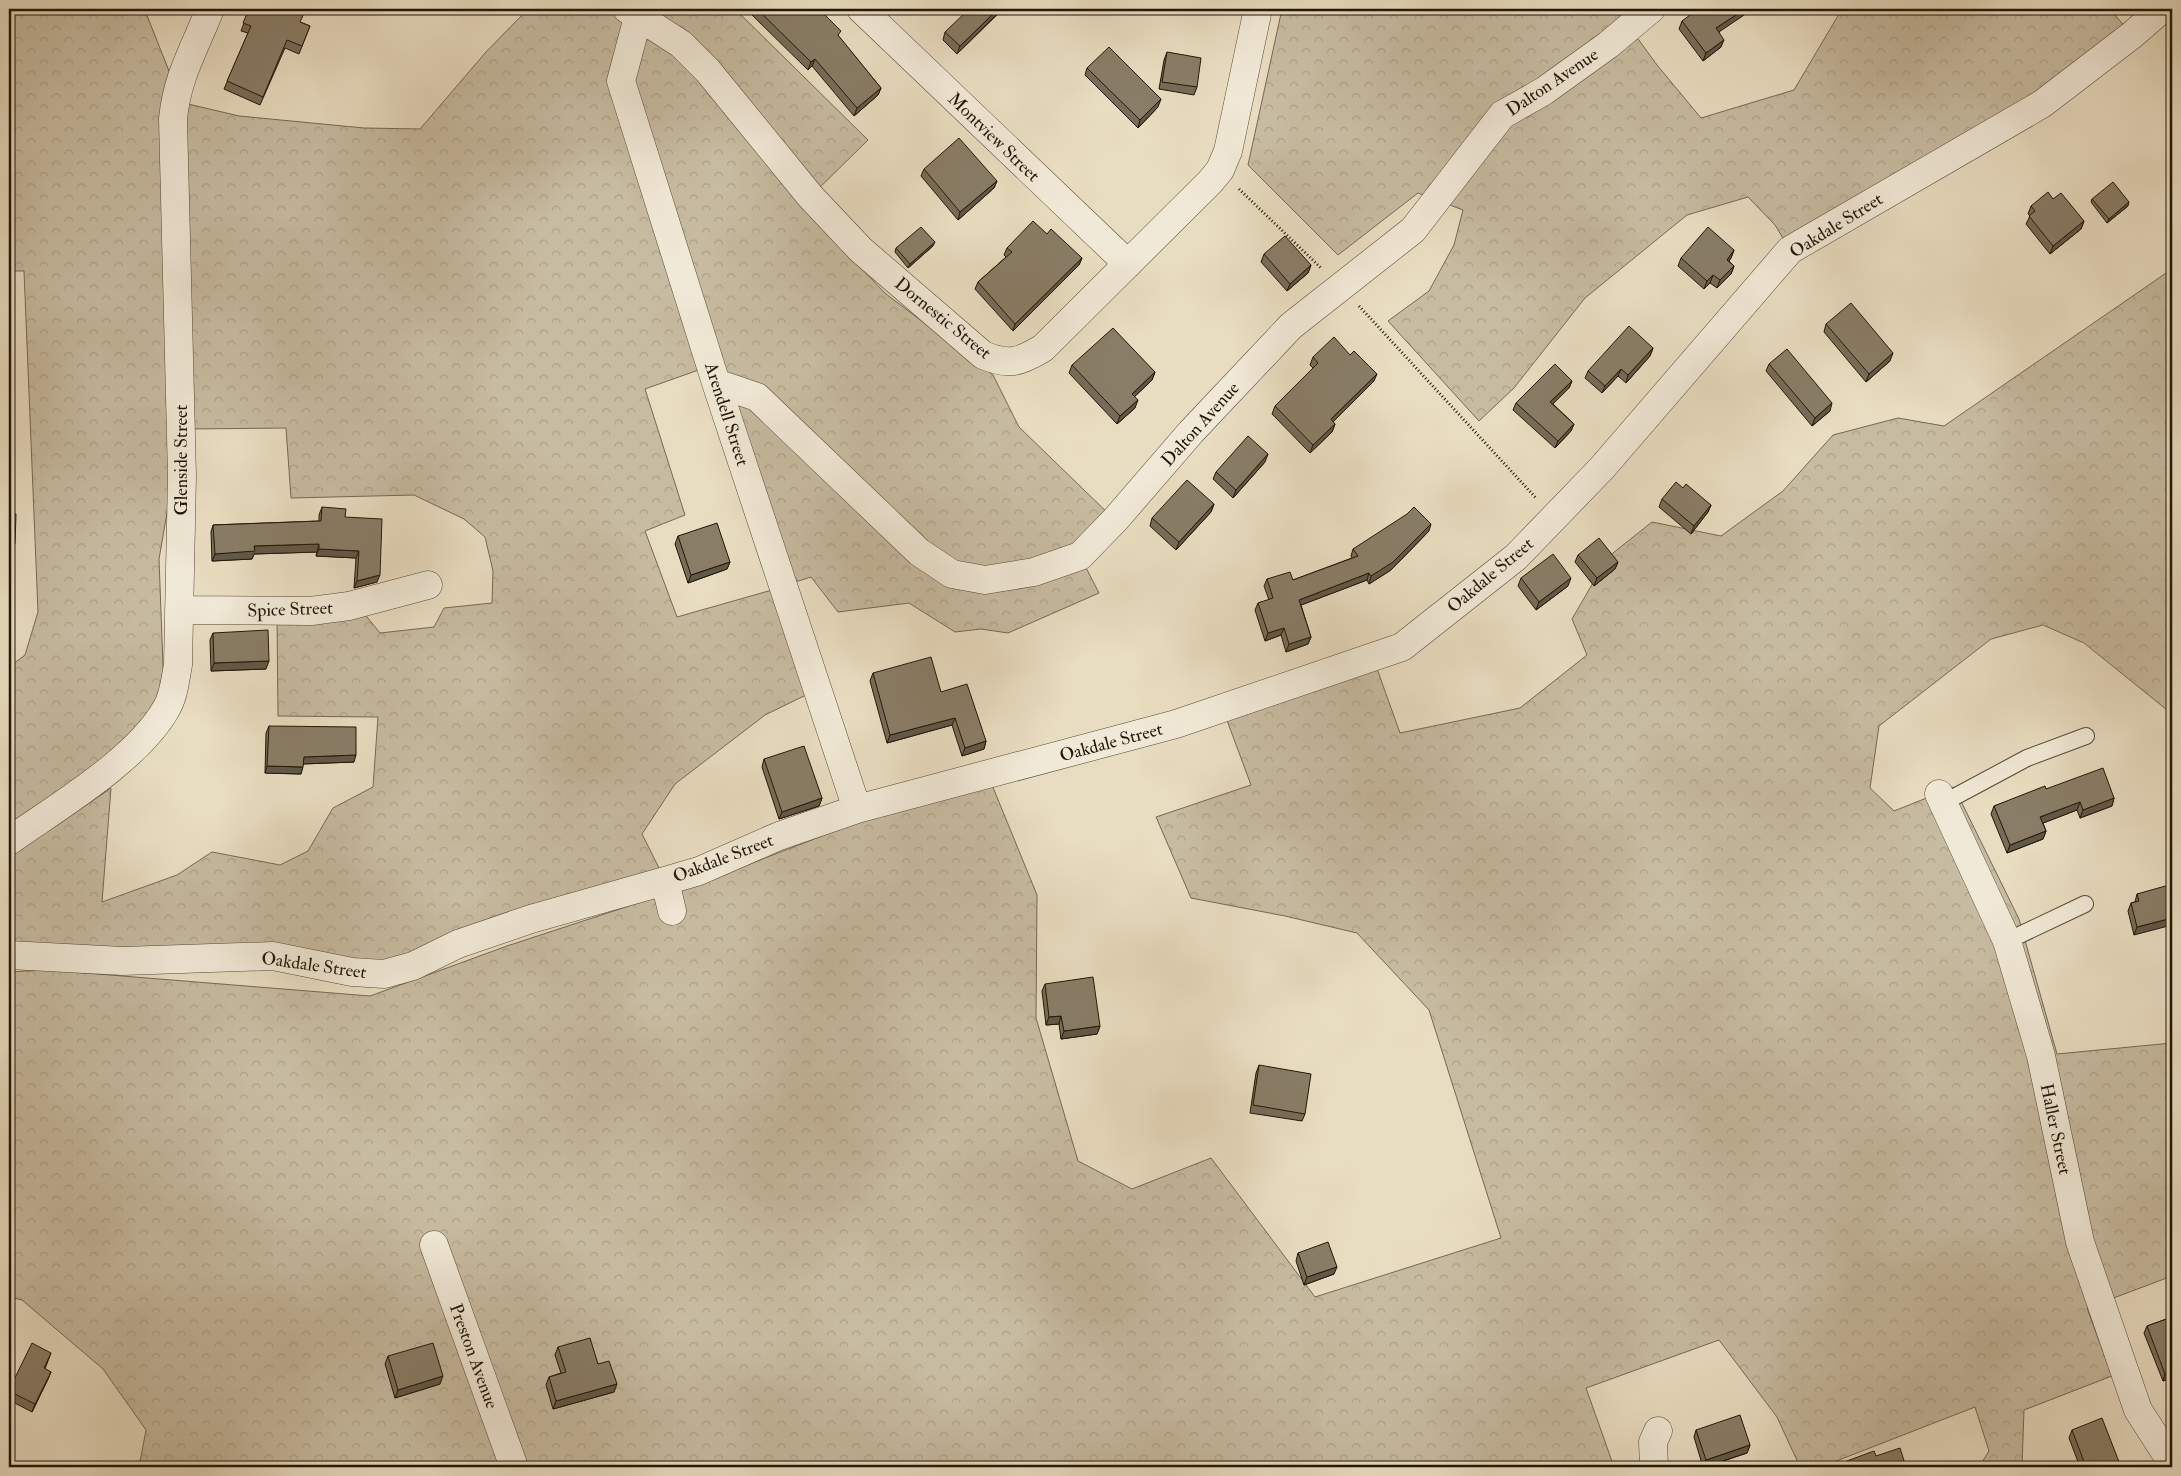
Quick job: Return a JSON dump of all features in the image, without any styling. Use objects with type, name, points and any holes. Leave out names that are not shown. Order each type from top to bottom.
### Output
[{"type":"street","name":"Glenside Street","points":[[9,841],[124,757],[154,727],[167,708],[173,691],[178,665],[182,476],[173,119],[176,94],[182,73],[210,9]]},
{"type":"street","name":"Montview Street","points":[[861,9],[1128,264]]},
{"type":"street","name":"Dornestic Street","points":[[632,13],[682,44],[708,71],[810,196],[861,250],[983,355],[999,362],[1012,362],[1027,358],[1043,348],[1220,170],[1228,151],[1258,9]]},
{"type":"street","name":"Dalton Avenue","points":[[716,383],[757,397],[919,552],[952,574],[985,580],[1034,572],[1080,556],[1116,520],[1191,432],[1291,326],[1413,230],[1502,115],[1544,91],[1608,45],[1651,9]]},
{"type":"street","name":"Oakdale Street","points":[[9,955],[123,961],[273,956],[352,972],[384,974],[413,966],[458,944],[531,919],[699,871],[780,836],[857,809],[1176,724],[1402,647],[1516,557],[1602,468],[1790,250],[2042,104],[2132,35],[2162,9]]},
{"type":"street","name":"Arendell Street","points":[[632,13],[621,81],[716,383],[857,809]]},
{"type":"street","name":"Spice Street","points":[[179,610],[311,611],[349,606],[428,585]]},
{"type":"street","name":"Haller Street","points":[[1941,798],[2007,940],[2041,1056],[2080,1242],[2138,1410],[2172,1463]]},
{"type":"street","name":"Oakdale Street","points":[[665,881],[672,911]]},
{"type":"street","name":"Preston Avenue","points":[[434,1245],[514,1467]]},
{"type":"street","points":[[1654,1467],[1653,1442],[1658,1431]]},
{"type":"lane","points":[[1941,798],[2027,758],[2086,736]]},
{"type":"lane","points":[[2007,940],[2085,904]]},
{"type":"path","points":[[1220,170],[1341,287],[1536,499]]},
{"type":"green space","points":[[9,9],[148,9],[146,13],[171,76],[171,490],[159,559],[164,692],[113,757],[9,828],[9,667],[25,655],[38,612],[24,271],[9,271]]},
{"type":"green space","points":[[528,9],[739,9],[737,11],[868,140],[801,206],[886,294],[993,375],[1019,427],[1115,520],[1080,556],[1099,593],[1008,633],[981,629],[955,632],[909,603],[838,612],[811,577],[792,583],[721,362],[645,389],[685,515],[645,531],[677,617],[772,590],[808,694],[765,715],[675,784],[642,834],[661,872],[379,969],[9,946],[9,858],[111,788],[102,902],[177,875],[212,852],[280,865],[308,851],[333,808],[373,787],[378,717],[278,716],[277,617],[363,612],[380,633],[434,627],[444,608],[492,603],[493,571],[485,537],[464,519],[414,495],[291,498],[286,428],[189,429],[186,110],[188,104],[239,116],[364,128],[420,129],[486,52]]},
{"type":"green space","points":[[1282,9],[1640,9],[1625,21],[1657,65],[1701,118],[1794,90],[1842,9],[2110,9],[2136,40],[1797,261],[1775,225],[1748,197],[1687,215],[1585,298],[1514,388],[1479,421],[1388,321],[1429,291],[1454,245],[1463,210],[1418,193],[1338,255],[1248,165]]},
{"type":"green space","points":[[2172,269],[2172,714],[2084,643],[2043,625],[1991,639],[1879,726],[1870,788],[1894,811],[1954,787],[2019,919],[2057,1054],[2172,1043],[2172,1276],[2087,1308],[2112,1376],[2024,1410],[2022,1467],[1979,1467],[1989,1451],[1975,1407],[1821,1467],[1800,1467],[1777,1417],[1719,1340],[1586,1388],[1614,1467],[139,1467],[146,1430],[103,1369],[22,1300],[9,1297],[9,972],[62,969],[60,971],[370,996],[507,946],[708,880],[861,821],[992,785],[1037,895],[1036,1018],[1078,1161],[1132,1189],[1211,1158],[1315,1297],[1501,1238],[1429,1010],[1357,933],[1285,916],[1191,898],[1156,817],[1251,785],[1225,715],[1376,666],[1400,733],[1520,708],[1587,655],[1572,619],[1608,557],[1652,522],[1721,536],[1783,491],[1833,435],[1898,418],[1944,426]]},
{"type":"building","points":[[249,9],[300,9],[305,11],[300,22],[310,26],[302,46],[287,40],[263,97],[227,81],[251,26],[243,23]]},
{"type":"building","points":[[757,9],[822,9],[820,10],[841,31],[838,35],[881,88],[857,108],[815,59],[811,62]]},
{"type":"building","points":[[969,9],[998,9],[960,46],[945,32]]},
{"type":"building","points":[[1698,9],[1745,9],[1716,28],[1724,40],[1706,53],[1682,21]]},
{"type":"building","points":[[1109,47],[1161,99],[1140,120],[1087,68]]},
{"type":"building","points":[[1167,52],[1201,58],[1197,87],[1162,82]]},
{"type":"building","points":[[959,138],[997,181],[960,212],[924,169]]},
{"type":"building","points":[[2113,182],[2129,202],[2109,219],[2092,199]]},
{"type":"building","points":[[2048,192],[2053,199],[2061,193],[2084,221],[2053,246],[2029,216],[2035,211],[2031,206]]},
{"type":"building","points":[[1033,221],[1047,234],[1051,229],[1082,258],[1015,324],[978,282],[1012,252],[1007,248]]},
{"type":"building","points":[[921,227],[935,242],[910,264],[896,248]]},
{"type":"building","points":[[1708,227],[1734,250],[1727,260],[1734,266],[1720,280],[1713,275],[1707,281],[1681,258]]},
{"type":"building","points":[[1285,236],[1311,265],[1290,284],[1264,254]]},
{"type":"building","points":[[1851,303],[1893,353],[1869,374],[1826,324]]},
{"type":"building","points":[[1629,326],[1653,348],[1628,375],[1621,369],[1605,386],[1588,371]]},
{"type":"building","points":[[1113,328],[1155,372],[1132,394],[1138,400],[1120,416],[1072,365]]},
{"type":"building","points":[[1334,337],[1350,355],[1354,351],[1377,374],[1331,419],[1335,424],[1313,445],[1275,406],[1318,363],[1313,357]]},
{"type":"building","points":[[1787,349],[1832,403],[1815,418],[1769,364]]},
{"type":"building","points":[[1555,364],[1572,381],[1550,402],[1574,424],[1558,441],[1516,403]]},
{"type":"building","points":[[1248,436],[1268,454],[1236,490],[1216,472]]},
{"type":"building","points":[[1187,480],[1214,504],[1179,542],[1152,518]]},
{"type":"building","points":[[1676,482],[1683,488],[1686,484],[1711,505],[1694,526],[1662,499]]},
{"type":"building","points":[[322,507],[346,509],[345,517],[382,519],[380,575],[357,581],[359,551],[319,549],[319,544],[254,546],[255,551],[215,554],[213,525],[321,521]]},
{"type":"building","points":[[1414,507],[1431,524],[1393,562],[1371,576],[1369,573],[1299,600],[1311,637],[1289,644],[1284,628],[1268,633],[1258,603],[1273,598],[1267,579],[1290,572],[1293,580],[1358,556],[1353,549],[1407,514]]},
{"type":"building","points":[[9,514],[16,514],[15,543],[9,543]]},
{"type":"building","points":[[717,523],[730,562],[691,575],[678,536]]},
{"type":"building","points":[[1599,538],[1618,562],[1597,578],[1578,555]]},
{"type":"building","points":[[1553,554],[1571,578],[1539,602],[1521,578]]},
{"type":"building","points":[[268,630],[269,661],[214,663],[213,633]]},
{"type":"building","points":[[931,657],[941,692],[967,684],[986,741],[965,748],[955,718],[890,735],[873,673]]},
{"type":"building","points":[[269,726],[356,727],[356,755],[304,757],[303,767],[267,766]]},
{"type":"building","points":[[804,746],[822,798],[782,812],[764,759]]},
{"type":"building","points":[[2103,768],[2114,798],[2083,810],[2080,802],[2040,817],[2046,831],[2010,845],[1994,806],[2045,786],[2046,789]]},
{"type":"building","points":[[2169,885],[2172,894],[2172,918],[2137,927],[2131,903],[2139,901],[2137,894]]},
{"type":"building","points":[[1093,977],[1100,1026],[1064,1031],[1061,1016],[1049,1017],[1045,984]]},
{"type":"building","points":[[1259,1065],[1311,1074],[1305,1114],[1253,1105]]},
{"type":"building","points":[[1328,1242],[1337,1267],[1307,1277],[1298,1253]]},
{"type":"building","points":[[2172,1317],[2172,1371],[2165,1374],[2147,1326]]},
{"type":"building","points":[[590,1338],[598,1364],[609,1361],[617,1384],[556,1401],[549,1377],[566,1372],[558,1347]]},
{"type":"building","points":[[32,1343],[51,1353],[44,1368],[51,1372],[35,1404],[9,1391]]},
{"type":"building","points":[[433,1343],[443,1376],[398,1390],[388,1356]]},
{"type":"building","points":[[1740,1415],[1750,1445],[1706,1460],[1696,1430]]},
{"type":"building","points":[[2102,1418],[2121,1467],[2086,1467],[2072,1430]]},
{"type":"building","points":[[1900,1448],[1906,1467],[1836,1467],[1836,1465],[1874,1451],[1876,1456]]}]
